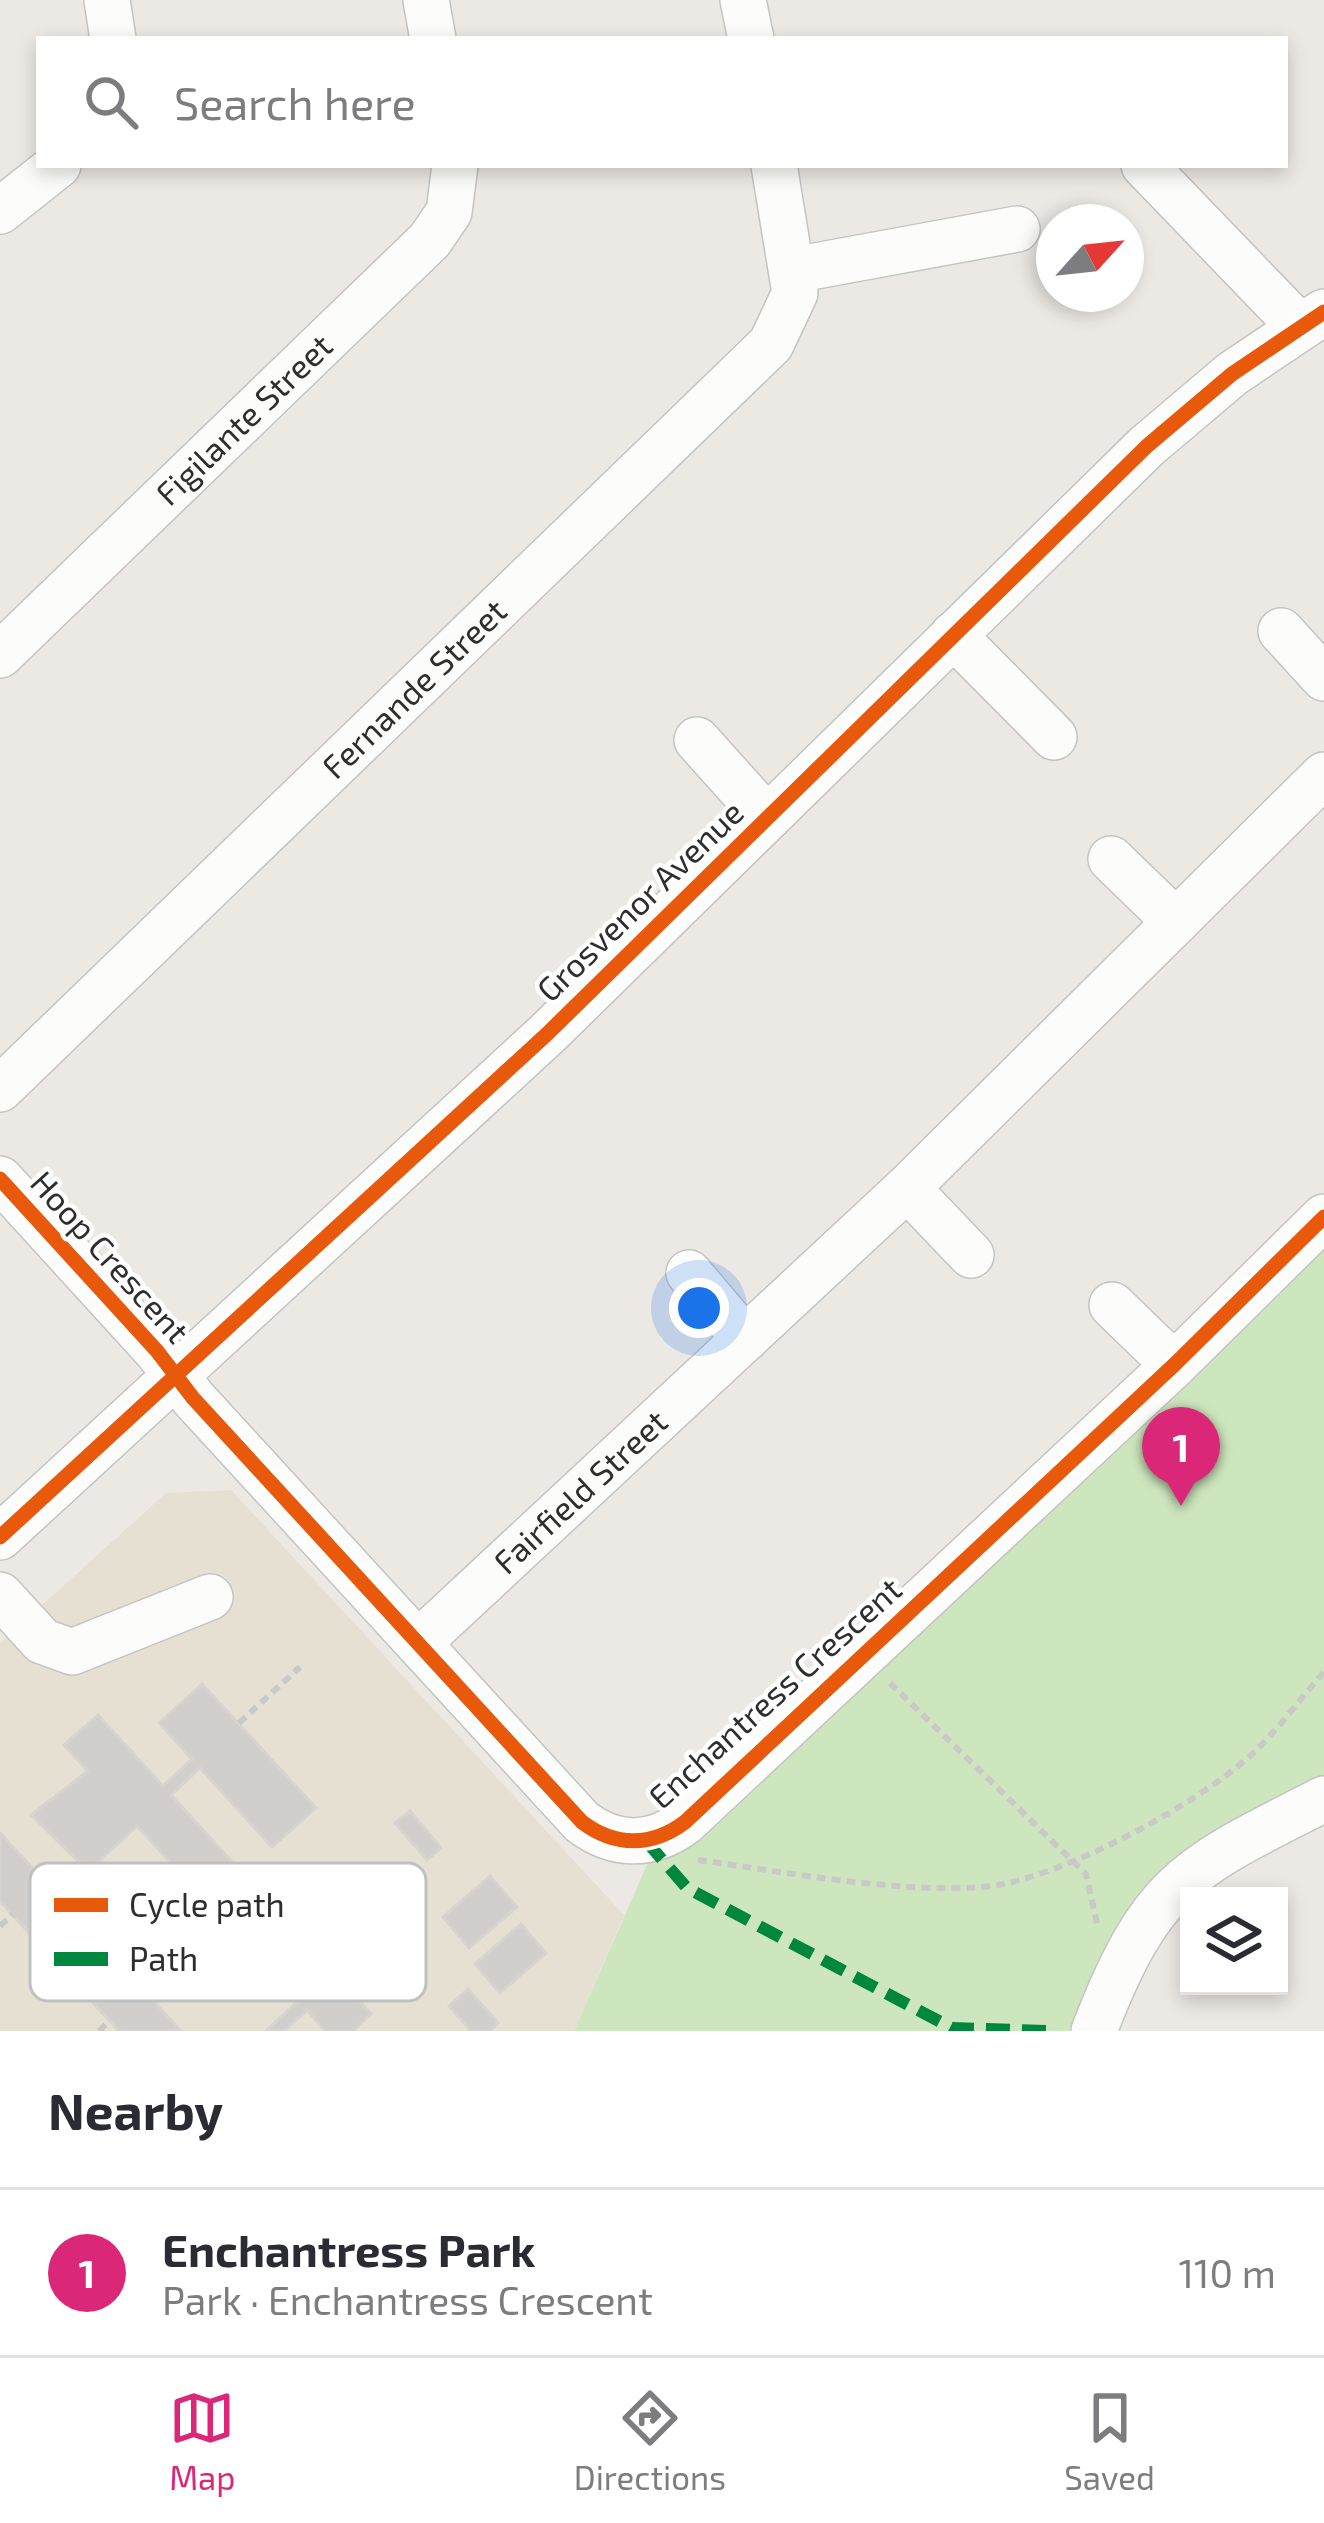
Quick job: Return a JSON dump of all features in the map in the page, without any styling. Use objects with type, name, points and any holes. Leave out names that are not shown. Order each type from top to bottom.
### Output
[{"type":"street","points":[[107,0],[113,36]]},
{"type":"street","points":[[426,0],[432,36]]},
{"type":"street","points":[[0,211],[54,168]]},
{"type":"street","name":"Figilante Street","points":[[4,645],[430,240],[448,212],[455,168]]},
{"type":"street","name":"Fernande Street","points":[[0,1089],[771,344],[788,315],[794,270],[775,168]]},
{"type":"street","points":[[1147,168],[1312,319]]},
{"type":"street","points":[[794,270],[1017,229]]},
{"type":"street","name":"Grosvenor Avenue","points":[[0,1537],[547,1034],[1174,422],[1312,319]]},
{"type":"street","points":[[1281,631],[1324,679]]},
{"type":"street","points":[[953,635],[1054,737]]},
{"type":"street","name":"Grosvenor Avenue","points":[[697,740],[767,818]]},
{"type":"street","name":"Fairfield Street","points":[[418,1643],[907,1188],[1324,775]]},
{"type":"street","points":[[1111,859],[1176,922]]},
{"type":"street","name":"Hoop Crescent","points":[[0,1179],[175,1375]]},
{"type":"street","points":[[907,1188],[971,1255]]},
{"type":"street","name":"Enchantress Crescent","points":[[175,1375],[582,1822],[606,1837],[646,1841],[685,1822],[1174,1365],[1324,1216]]},
{"type":"street","points":[[688,1273],[745,1339]]},
{"type":"street","points":[[1112,1305],[1174,1365]]},
{"type":"street","points":[[0,1595],[42,1641],[72,1652],[211,1597]]},
{"type":"street","points":[[1094,2031],[1136,1933],[1173,1888],[1222,1851],[1324,1799]]},
{"type":"path","points":[[862,1656],[1086,1874],[1111,1986]]},
{"type":"path","points":[[238,1723],[300,1667]]},
{"type":"path","points":[[646,1841],[690,1858],[947,1887],[1022,1880],[1119,1840],[1250,1756],[1324,1672]]},
{"type":"path","points":[[0,1926],[13,1915]]},
{"type":"path","points":[[99,2031],[110,2021]]},
{"type":"shaded area","points":[[231,1490],[624,1915],[574,2031],[0,2031],[0,1643],[166,1493]]},
{"type":"green space","points":[[1324,1231],[1324,1781],[1226,1831],[1180,1887],[1078,2031],[574,2031],[650,1858]]},
{"type":"building","points":[[202,1684],[316,1808],[272,1847],[200,1768],[171,1795],[233,1863],[171,1863],[137,1826],[97,1863],[78,1863],[31,1815],[88,1771],[64,1745],[98,1715],[163,1786],[192,1759],[159,1723]]},
{"type":"building","points":[[410,1811],[441,1848],[427,1860],[395,1823]]},
{"type":"building","points":[[0,1833],[30,1865],[30,1934],[0,1901]]},
{"type":"building","points":[[490,1876],[517,1907],[469,1948],[443,1917]]},
{"type":"building","points":[[521,1924],[546,1953],[500,1993],[475,1964]]},
{"type":"building","points":[[468,1989],[498,2023],[490,2031],[471,2031],[449,2006]]},
{"type":"building","points":[[92,2001],[153,2001],[181,2031],[119,2031]]},
{"type":"building","points":[[298,2001],[359,2001],[371,2014],[353,2031],[325,2031],[307,2010],[284,2031],[266,2031]]},
{"type":"marked path","points":[[646,1841],[687,1888],[952,2028],[1048,2031]]},
{"type":"cycle path","points":[[0,1537],[547,1034],[1147,446],[1232,374],[1324,312]]},
{"type":"cycle path","points":[[0,1179],[157,1351],[193,1398],[582,1822],[607,1836],[634,1841],[660,1836],[685,1822],[1174,1365],[1324,1217]]},
{"type":"place","name":"Enchantress Park","points":[[1181,1506]]}]
